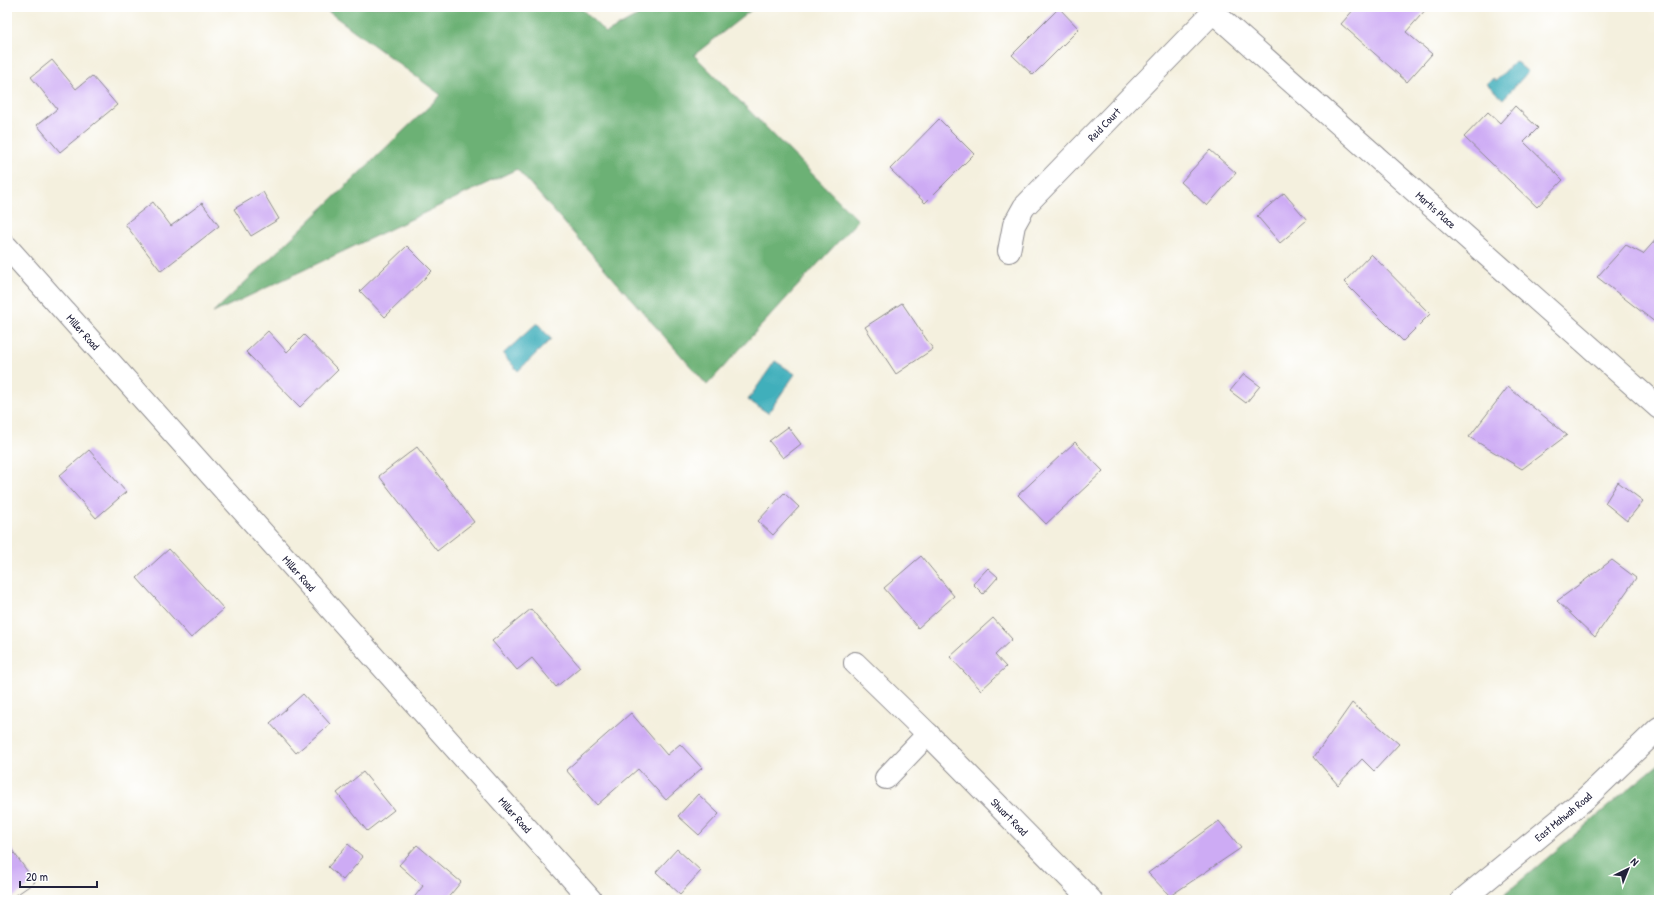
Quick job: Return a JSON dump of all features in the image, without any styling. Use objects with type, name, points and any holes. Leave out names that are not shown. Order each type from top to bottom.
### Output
[{"type":"street","name":"Reid Court","points":[[1009,252],[1014,225],[1024,207],[1215,9]]},
{"type":"street","name":"Martis Place","points":[[1215,9],[1659,408]]},
{"type":"street","name":"Miller Road","points":[[7,246],[591,900]]},
{"type":"street","name":"Shuart Road","points":[[855,663],[928,734],[1091,900]]},
{"type":"street","name":"East Mahwah Road","points":[[1462,900],[1585,799],[1659,728]]},
{"type":"street","points":[[886,778],[928,734]]},
{"type":"green space","points":[[322,7],[580,7],[606,33],[654,7],[755,7],[694,55],[858,220],[707,385],[517,169],[213,313],[441,95]]},
{"type":"green space","points":[[1659,764],[1659,900],[1498,900],[1613,802]]},
{"type":"water","points":[[1515,61],[1528,72],[1503,99],[1487,84],[1493,78],[1496,81]]},
{"type":"water","points":[[537,323],[551,339],[518,371],[503,354]]},
{"type":"water","points":[[775,361],[795,374],[768,413],[748,400]]},
{"type":"building","points":[[1356,7],[1428,7],[1406,32],[1432,54],[1407,82],[1341,24]]},
{"type":"building","points":[[1059,8],[1079,29],[1033,75],[1012,55]]},
{"type":"building","points":[[52,60],[76,89],[92,76],[117,105],[60,152],[37,125],[57,109],[31,77]]},
{"type":"building","points":[[1515,106],[1538,128],[1524,142],[1563,180],[1537,207],[1464,137],[1488,112],[1500,123]]},
{"type":"building","points":[[939,119],[974,154],[925,203],[890,169]]},
{"type":"building","points":[[1210,150],[1236,173],[1207,206],[1181,182]]},
{"type":"building","points":[[263,192],[279,219],[251,236],[234,209]]},
{"type":"building","points":[[1284,193],[1307,220],[1280,243],[1257,216]]},
{"type":"building","points":[[153,202],[171,226],[202,203],[219,226],[161,271],[125,224]]},
{"type":"building","points":[[1659,236],[1659,320],[1656,323],[1597,277],[1626,245],[1643,254]]},
{"type":"building","points":[[407,246],[432,271],[385,317],[360,291]]},
{"type":"building","points":[[1371,254],[1430,314],[1403,341],[1344,282]]},
{"type":"building","points":[[902,303],[933,349],[896,374],[865,327]]},
{"type":"building","points":[[268,331],[287,352],[304,335],[338,370],[300,407],[246,352]]},
{"type":"building","points":[[1244,374],[1260,386],[1246,403],[1230,391]]},
{"type":"building","points":[[1508,387],[1567,435],[1522,469],[1469,437]]},
{"type":"building","points":[[788,427],[801,444],[783,458],[769,441]]},
{"type":"building","points":[[1075,442],[1103,471],[1046,524],[1018,495]]},
{"type":"building","points":[[417,447],[474,522],[437,551],[379,476]]},
{"type":"building","points":[[89,450],[126,492],[96,518],[59,476]]},
{"type":"building","points":[[1618,482],[1643,501],[1627,521],[1605,503]]},
{"type":"building","points":[[784,493],[799,507],[773,535],[758,521]]},
{"type":"building","points":[[169,549],[224,609],[191,638],[137,578]]},
{"type":"building","points":[[921,556],[954,596],[918,628],[884,588]]},
{"type":"building","points":[[1612,560],[1636,578],[1595,637],[1557,601]]},
{"type":"building","points":[[988,568],[998,577],[983,594],[973,584]]},
{"type":"building","points":[[531,609],[580,667],[556,687],[532,658],[517,670],[492,641]]},
{"type":"building","points":[[993,618],[1012,639],[995,655],[1006,667],[981,690],[950,657]]},
{"type":"building","points":[[303,694],[330,724],[296,753],[270,723]]},
{"type":"building","points":[[1352,703],[1399,744],[1374,771],[1362,759],[1338,785],[1314,757]]},
{"type":"building","points":[[631,713],[667,755],[680,744],[702,768],[666,800],[638,769],[597,805],[566,770]]},
{"type":"building","points":[[363,772],[394,810],[367,831],[337,793]]},
{"type":"building","points":[[698,794],[719,814],[699,835],[678,816]]},
{"type":"building","points":[[1219,821],[1241,848],[1170,896],[1148,873]]},
{"type":"building","points":[[7,843],[35,882],[9,900],[7,900]]},
{"type":"building","points":[[348,844],[363,857],[343,880],[328,867]]},
{"type":"building","points":[[417,845],[461,882],[446,900],[412,900],[423,886],[399,865]]},
{"type":"building","points":[[677,849],[701,871],[680,894],[656,872]]}]
